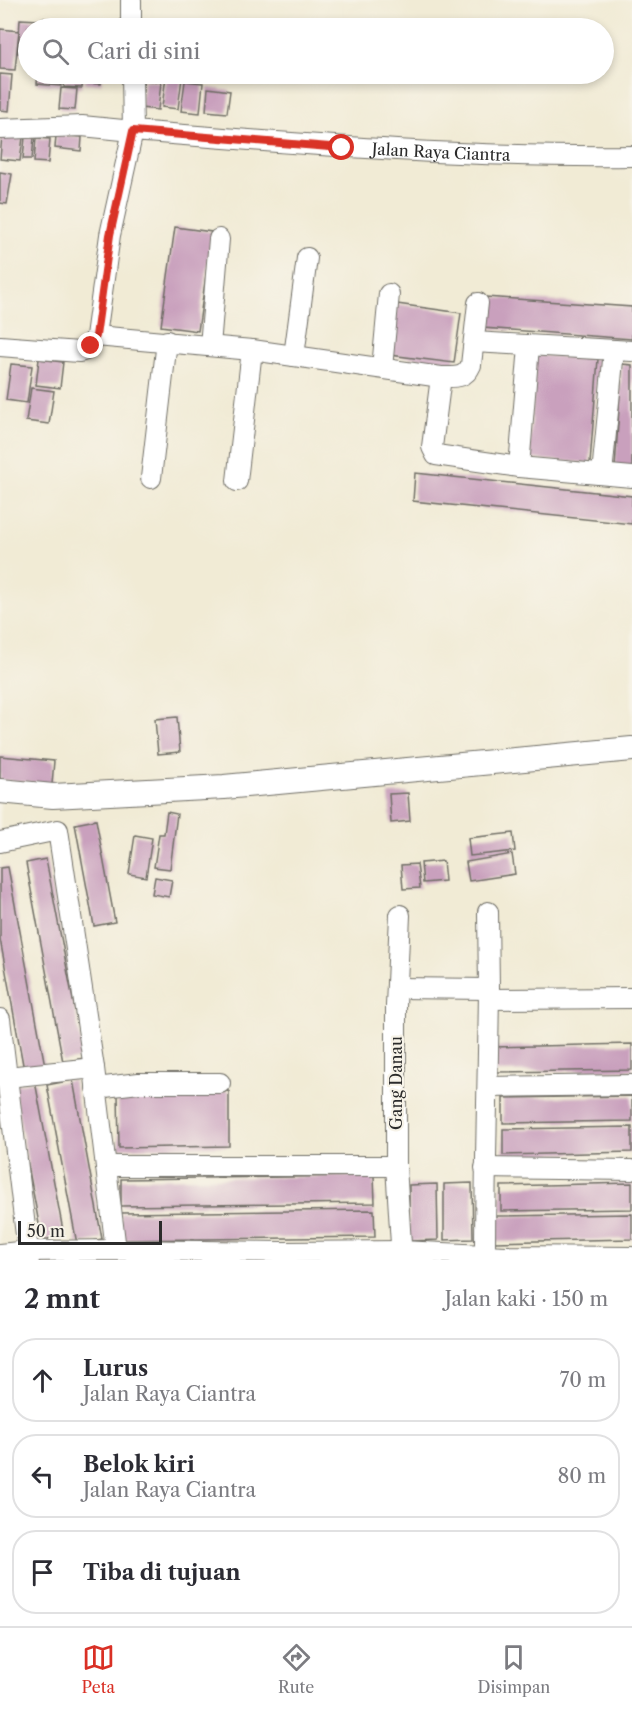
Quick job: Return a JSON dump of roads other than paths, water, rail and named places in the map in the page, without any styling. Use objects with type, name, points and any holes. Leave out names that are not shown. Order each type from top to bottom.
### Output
[{"type":"street","points":[[131,0],[131,18]]},
{"type":"street","points":[[0,346],[83,352],[96,336],[110,235],[133,131],[132,84]]},
{"type":"street","name":"Jalan Raya Ciantra","points":[[0,129],[82,126],[342,148],[554,157],[632,156]]},
{"type":"street","points":[[210,346],[219,239]]},
{"type":"street","points":[[294,356],[307,258]]},
{"type":"street","points":[[382,368],[389,294]]},
{"type":"street","points":[[96,336],[252,350],[441,377],[458,377],[466,374],[471,365],[478,303]]},
{"type":"street","points":[[151,478],[167,341]]},
{"type":"street","points":[[474,342],[623,350],[602,474]]},
{"type":"street","points":[[519,467],[529,346]]},
{"type":"street","points":[[237,481],[252,350]]},
{"type":"street","points":[[441,377],[432,447],[434,453],[441,457],[519,467],[632,477]]},
{"type":"street","points":[[0,791],[53,796],[224,787],[632,749]]},
{"type":"street","points":[[0,842],[58,830],[95,1078],[116,1250]]},
{"type":"street","points":[[485,1256],[485,1168],[489,1087],[488,912]]},
{"type":"street","name":"Gang Danau","points":[[400,915],[397,988],[396,1166],[402,1256]]},
{"type":"street","points":[[397,988],[489,994],[632,998]]},
{"type":"street","points":[[0,1019],[28,1256]]},
{"type":"street","points":[[7,1077],[95,1078],[139,1083],[220,1083]]},
{"type":"street","points":[[489,1087],[632,1085]]},
{"type":"street","points":[[107,1167],[396,1166]]},
{"type":"street","points":[[485,1168],[632,1170]]},
{"type":"street","points":[[0,1254],[28,1256],[116,1250],[284,1256],[632,1257]]}]
